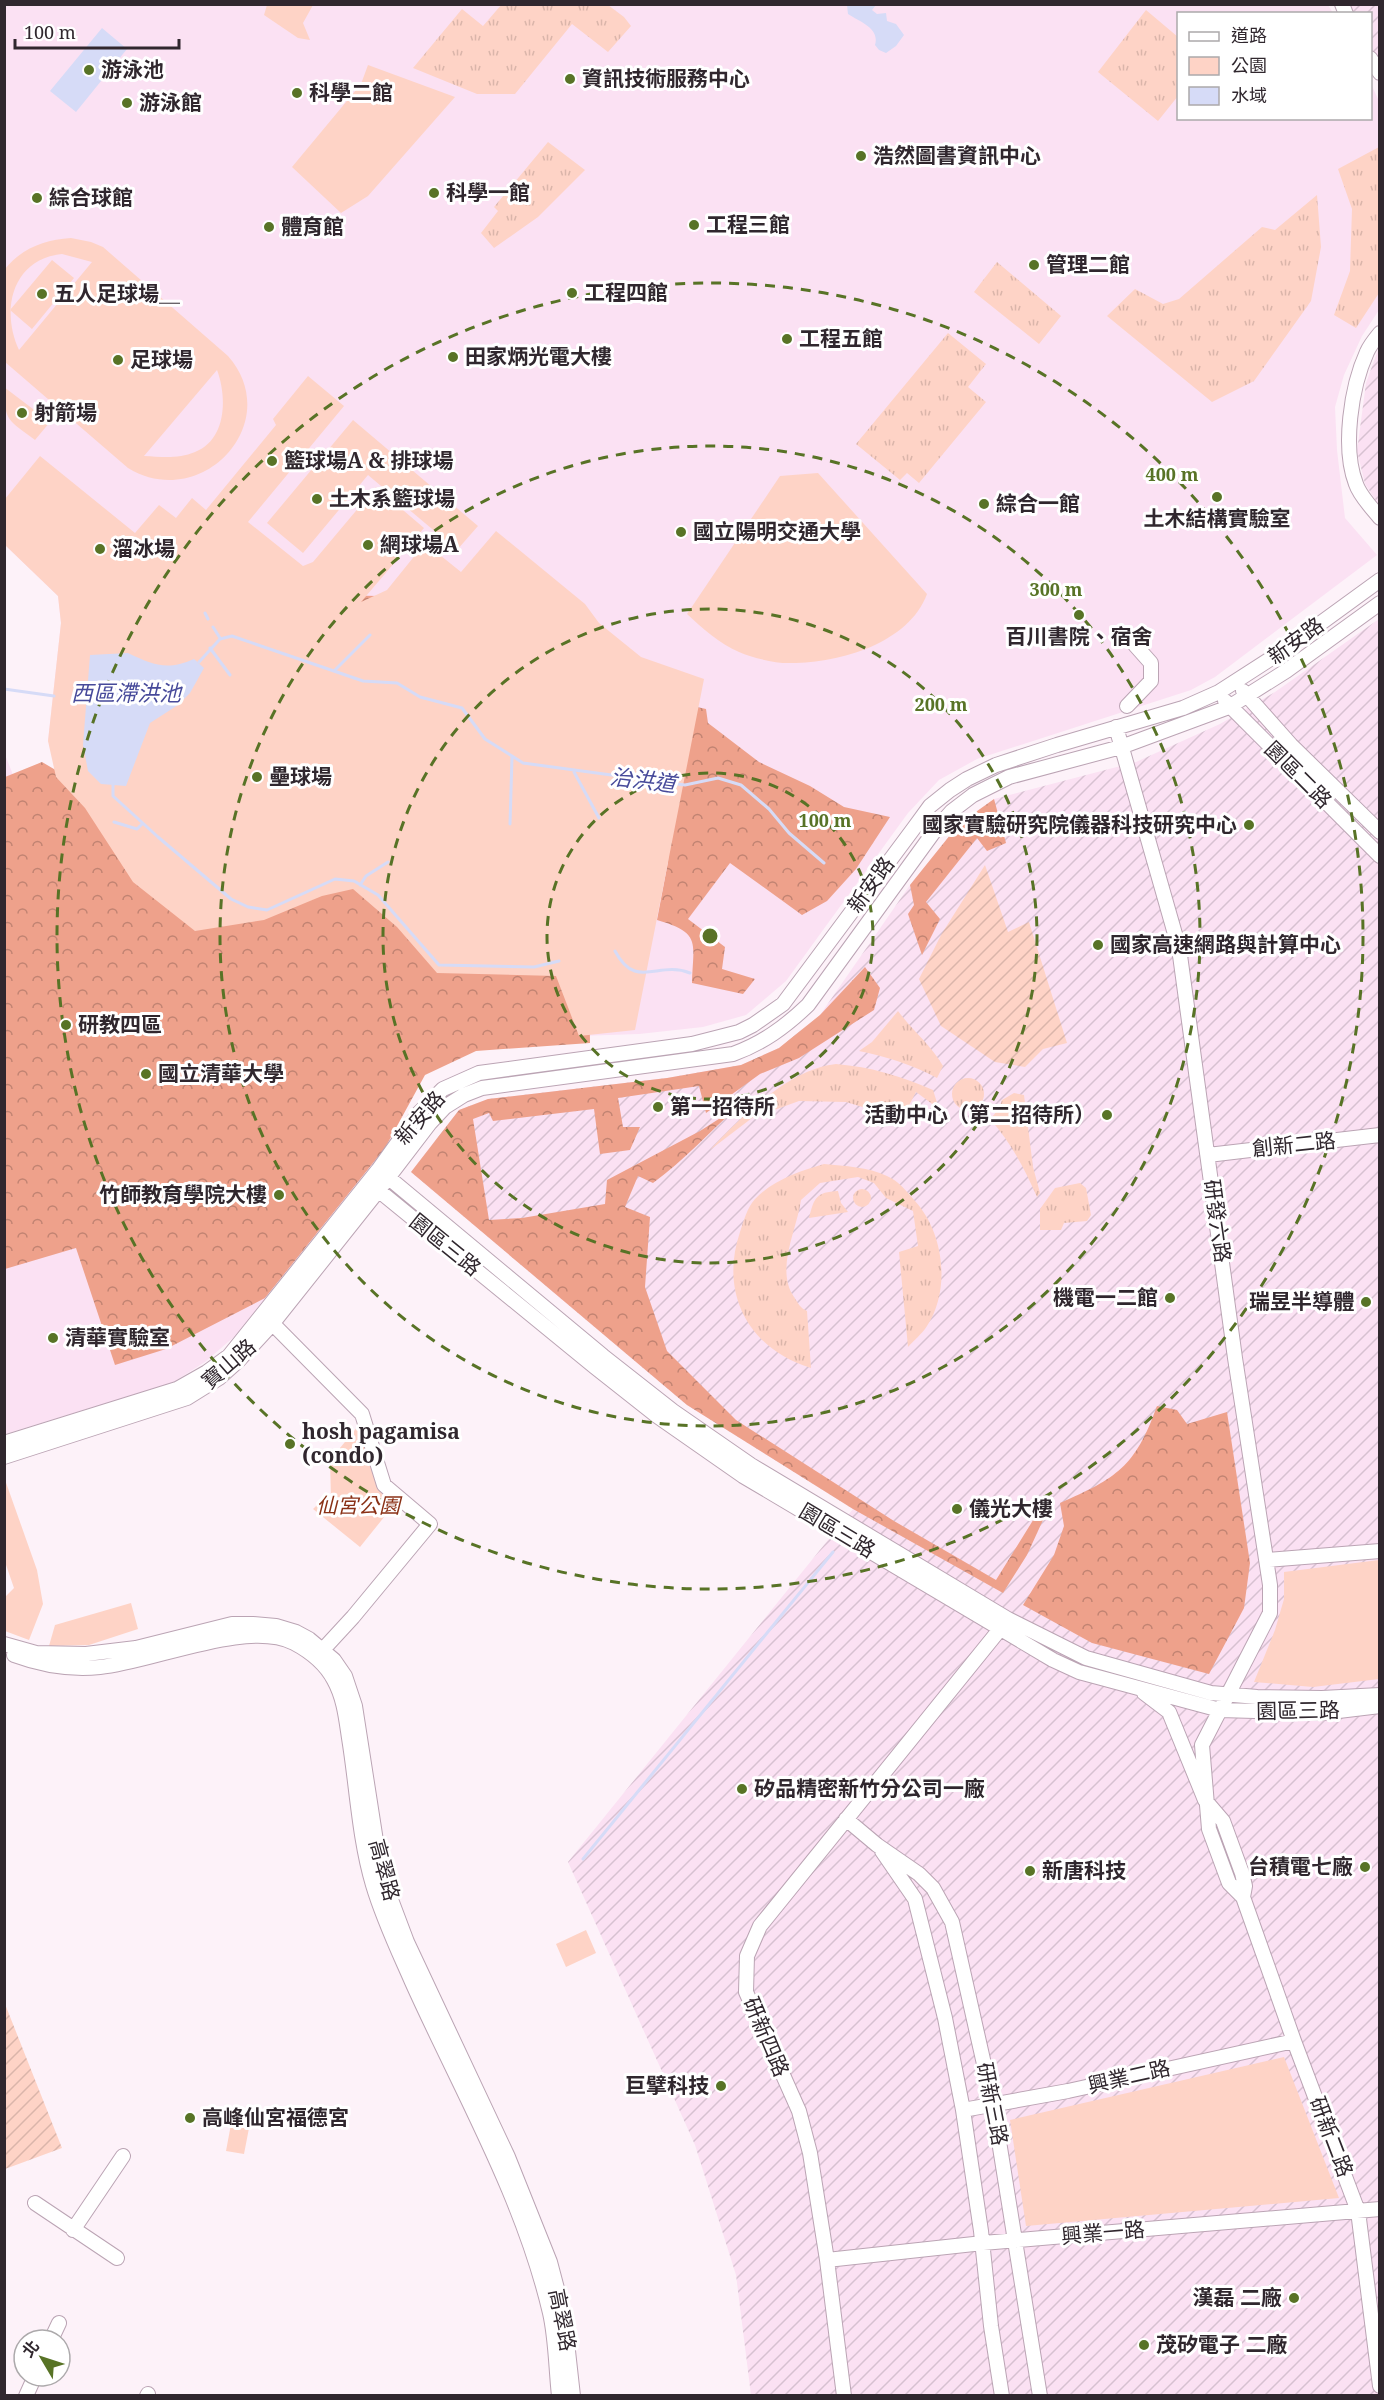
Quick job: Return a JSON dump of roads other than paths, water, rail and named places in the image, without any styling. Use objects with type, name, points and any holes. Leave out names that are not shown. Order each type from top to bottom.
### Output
[{"type":"street","points":[[1372,60],[1380,73]]},
{"type":"street","points":[[1380,333],[1367,351],[1356,385],[1349,459],[1356,486],[1380,518]]},
{"type":"street","name":"新安路","points":[[383,1174],[432,1098],[460,1079],[497,1070],[692,1044],[739,1032],[753,1025],[783,1004],[930,806],[950,790],[996,765],[1183,708],[1219,692],[1237,682],[1380,580]]},
{"type":"street","name":"新安路","points":[[383,1174],[445,1107],[464,1095],[482,1088],[733,1054],[756,1046],[772,1036],[808,1005],[914,857],[952,811],[973,795],[1009,777],[1121,747],[1229,707],[1247,697],[1380,603]]},
{"type":"street","points":[[1127,706],[1151,681],[1151,663],[1135,645]]},
{"type":"street","name":"園區二路","points":[[1237,682],[1247,697],[1291,745],[1380,832]]},
{"type":"street","name":"園區二路","points":[[1219,692],[1229,707],[1380,856]]},
{"type":"street","name":"研發六路","points":[[1116,727],[1179,948],[1235,1358],[1267,1560],[1270,1613],[1220,1710]]},
{"type":"street","name":"創新二路","points":[[1208,1155],[1380,1136]]},
{"type":"street","name":"寶山路","points":[[4,1457],[187,1398],[219,1378],[238,1361],[268,1319],[383,1174]]},
{"type":"street","name":"園區三路","points":[[383,1174],[673,1411],[751,1465],[1005,1624],[1053,1660],[1078,1672],[1220,1710],[1322,1713],[1380,1706]]},
{"type":"street","name":"園區三路","points":[[373,1186],[657,1416],[743,1476],[1005,1624],[1102,1664],[1227,1696],[1322,1698],[1380,1695]]},
{"type":"street","points":[[268,1319],[362,1414],[384,1485],[430,1524],[320,1653]]},
{"type":"street","name":"寶山路","points":[[4,1443],[177,1389],[229,1356],[268,1319]]},
{"type":"street","points":[[1267,1560],[1380,1551]]},
{"type":"street","name":"高翠路","points":[[4,1644],[36,1653],[86,1654],[136,1648],[232,1624],[276,1626],[296,1632],[345,1676],[356,1706],[367,1790],[384,1883],[410,1950],[512,2167],[550,2262],[564,2315],[573,2396]]},
{"type":"street","name":"研新四路","points":[[844,2396],[827,2260],[810,2153],[799,2111],[746,1992],[747,1956],[760,1926],[1005,1624]]},
{"type":"street","name":"高翠路","points":[[4,1652],[34,1662],[78,1668],[101,1667],[239,1636],[271,1636],[291,1641],[320,1653],[344,1704],[365,1850],[382,1915],[500,2168],[537,2266],[551,2316],[559,2396]]},
{"type":"street","name":"研新二路","points":[[1137,1688],[1169,1712],[1205,1800],[1223,1821],[1242,1873],[1245,1886],[1243,1897],[1358,2211],[1380,2386]]},
{"type":"street","points":[[1205,1800],[1202,1745],[1220,1710]]},
{"type":"street","name":"研新三路","points":[[846,1819],[877,1845],[901,1860],[933,1888],[952,1922],[993,2104],[1040,2396]]},
{"type":"street","name":"研新三路","points":[[877,1845],[915,1899],[945,2018],[963,2110],[983,2243],[991,2326],[1002,2396]]},
{"type":"street","name":"興業二路","points":[[963,2110],[1068,2091],[1294,2041]]},
{"type":"street","points":[[73,2230],[123,2156]]},
{"type":"street","points":[[35,2204],[117,2258]]},
{"type":"street","name":"興業一路","points":[[827,2260],[983,2243],[1380,2209]]},
{"type":"street","points":[[57,2328],[59,2323]]},
{"type":"water","points":[[847,5],[876,5],[872,10],[877,14],[886,13],[887,21],[896,24],[904,35],[896,46],[886,53],[879,50],[875,45],[875,34],[848,14]]},
{"type":"water","name":"游泳池","points":[[102,28],[127,49],[76,112],[50,91]]},
{"type":"water","name":"西區滯洪池","points":[[128,653],[145,661],[168,666],[194,659],[204,668],[190,693],[178,705],[150,723],[126,786],[101,784],[88,771],[83,745],[90,655]]},
{"type":"waterway","name":"治洪道","points":[[205,613],[208,619]]},
{"type":"waterway","name":"治洪道","points":[[213,627],[220,638]]},
{"type":"waterway","name":"治洪道","points":[[334,671],[370,635]]},
{"type":"waterway","name":"治洪道","points":[[199,662],[220,639],[232,636],[363,681],[397,683],[420,697],[462,708],[485,739],[523,763],[685,785],[718,778],[741,785],[769,809],[789,833],[824,863]]},
{"type":"waterway","name":"治洪道","points":[[210,648],[230,675]]},
{"type":"waterway","points":[[4,689],[54,696]]},
{"type":"waterway","name":"治洪道","points":[[510,824],[512,757]]},
{"type":"waterway","name":"治洪道","points":[[574,772],[599,818]]},
{"type":"waterway","name":"治洪道","points":[[113,785],[113,796],[158,837],[231,899],[248,907],[267,910],[335,879],[354,881],[378,895],[439,965],[534,967],[559,961]]},
{"type":"waterway","name":"治洪道","points":[[114,822],[137,829],[142,824]]},
{"type":"waterway","name":"治洪道","points":[[360,885],[366,876],[388,862]]},
{"type":"waterway","points":[[615,951],[623,963],[640,972],[678,970],[690,973]]},
{"type":"waterway","points":[[583,1859],[833,1552]]},
{"type":"place","name":"游泳池","points":[[89,70]]},
{"type":"place","name":"資訊技術服務中心","points":[[570,79]]},
{"type":"place","name":"科學二館","points":[[297,93]]},
{"type":"place","name":"游泳館","points":[[127,103]]},
{"type":"place","name":"浩然圖書資訊中心","points":[[861,156]]},
{"type":"place","name":"科學一館","points":[[434,193]]},
{"type":"place","name":"綜合球館","points":[[37,198]]},
{"type":"place","name":"工程三館","points":[[694,225]]},
{"type":"place","name":"體育館","points":[[269,227]]},
{"type":"place","name":"管理二館","points":[[1034,265]]},
{"type":"place","name":"工程四館","points":[[572,293]]},
{"type":"place","name":"五人足球場＿","points":[[42,294]]},
{"type":"place","name":"工程五館","points":[[787,339]]},
{"type":"place","name":"田家炳光電大樓","points":[[453,357]]},
{"type":"place","name":"足球場","points":[[118,360]]},
{"type":"place","name":"射箭場","points":[[22,413]]},
{"type":"place","name":"籃球場A & 排球場","points":[[272,461]]},
{"type":"place","name":"土木結構實驗室","points":[[1217,497]]},
{"type":"place","name":"土木系籃球場","points":[[317,499]]},
{"type":"place","name":"綜合一館","points":[[984,504]]},
{"type":"place","name":"國立陽明交通大學","points":[[681,532]]},
{"type":"place","name":"網球場A","points":[[368,545]]},
{"type":"place","name":"溜冰場","points":[[100,549]]},
{"type":"place","name":"百川書院、宿舍","points":[[1079,615]]},
{"type":"place","name":"壘球場","points":[[257,777]]},
{"type":"place","name":"國家實驗研究院儀器科技研究中心","points":[[1249,825]]},
{"type":"place","name":"國家高速網路與計算中心","points":[[1098,945]]},
{"type":"place","name":"研教四區","points":[[66,1025]]},
{"type":"place","name":"國立清華大學","points":[[146,1074]]},
{"type":"place","name":"第一招待所","points":[[658,1107]]},
{"type":"place","name":"活動中心（第二招待所）","points":[[1107,1115]]},
{"type":"place","name":"竹師教育學院大樓","points":[[279,1195]]},
{"type":"place","name":"機電一二館","points":[[1170,1298]]},
{"type":"place","name":"瑞昱半導體","points":[[1366,1302]]},
{"type":"place","name":"清華實驗室","points":[[53,1338]]},
{"type":"place","name":"hosh pagamisa (condo)","points":[[290,1444]]},
{"type":"place","name":"儀光大樓","points":[[957,1509]]},
{"type":"place","name":"矽品精密新竹分公司一廠","points":[[742,1789]]},
{"type":"place","name":"台積電七廠","points":[[1365,1867]]},
{"type":"place","name":"新唐科技","points":[[1030,1871]]},
{"type":"place","name":"巨擘科技","points":[[721,2086]]},
{"type":"place","name":"高峰仙宮福德宮","points":[[190,2118]]},
{"type":"place","name":"漢磊 二廠","points":[[1294,2298]]},
{"type":"place","name":"茂矽電子 二廠","points":[[1144,2345]]},
{"type":"park label","name":"仙宮公園","points":[[358,1506]]}]
